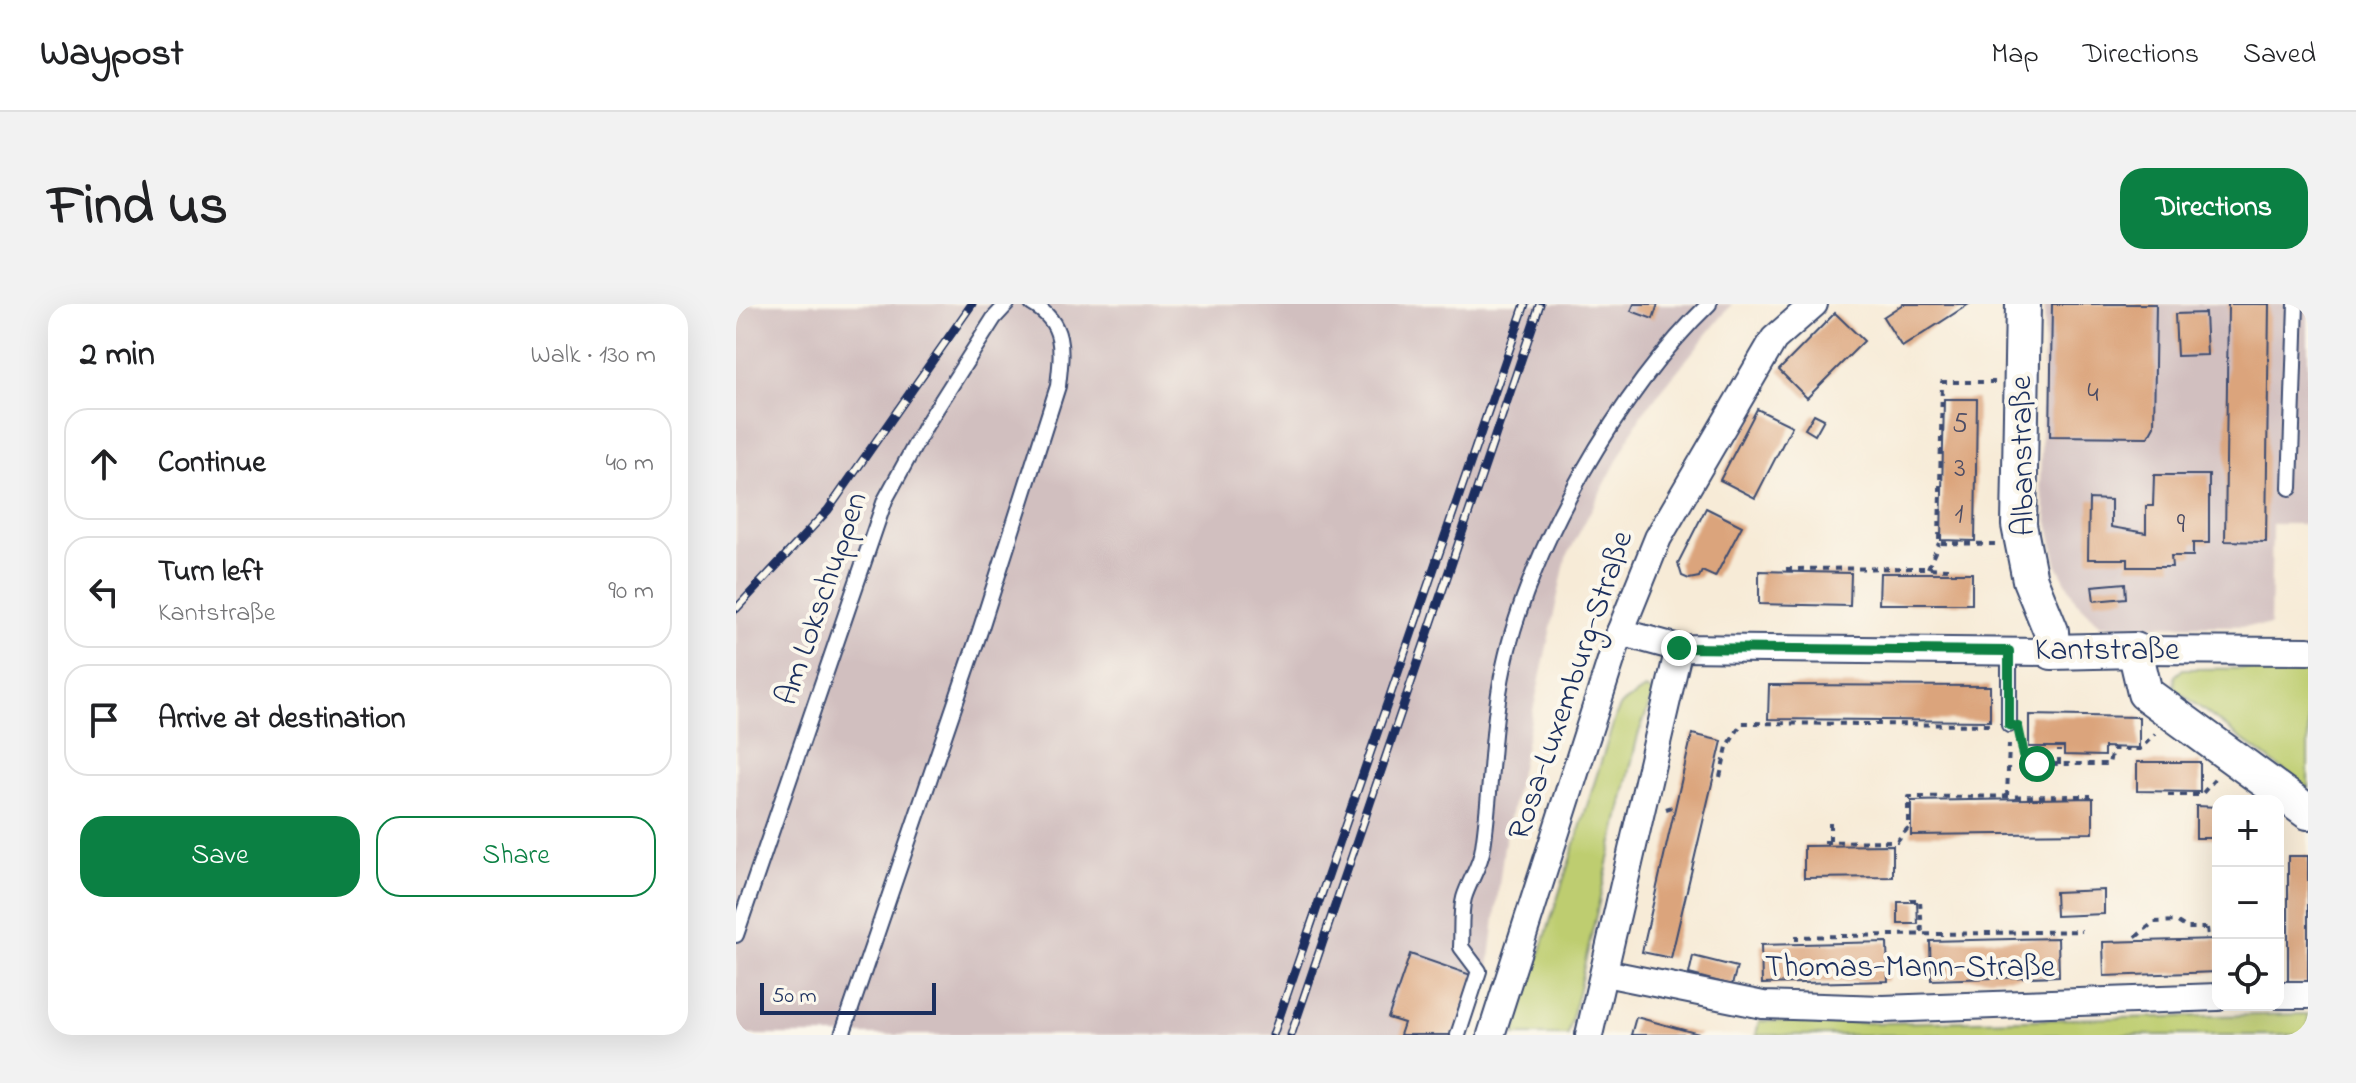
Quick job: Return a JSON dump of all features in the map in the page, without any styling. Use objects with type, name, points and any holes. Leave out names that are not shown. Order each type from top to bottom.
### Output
[{"type":"street","name":"Rosa-Luxemburg-Straße","points":[[1491,1035],[1620,632],[1658,538],[1774,339],[1814,304]]},
{"type":"street","name":"Albanstraße","points":[[2023,304],[2019,525],[2030,580],[2051,631],[2052,652]]},
{"type":"street","name":"Kantstraße","points":[[1620,632],[1679,648],[2308,651]]},
{"type":"street","points":[[1589,1035],[1679,648]]},
{"type":"street","points":[[2135,650],[2145,693],[2308,812]]},
{"type":"street","name":"Thomas-Mann-Straße","points":[[1605,973],[1763,1005],[1883,1009],[2212,997]]},
{"type":"street","points":[[2284,995],[2308,995]]},
{"type":"lane","name":"Am Lokschuppen","points":[[736,935],[885,500],[926,425],[994,318],[1007,304]]},
{"type":"lane","points":[[842,1035],[980,631],[1058,386],[1062,347],[1055,322],[1032,304]]},
{"type":"lane","points":[[1458,1035],[1479,971],[1461,947],[1463,900],[1483,850],[1491,747],[1504,666],[1519,610],[1545,548],[1616,418],[1709,304]]},
{"type":"lane","points":[[2290,488],[2296,304]]},
{"type":"lane","points":[[2009,651],[2009,725]]},
{"type":"path","points":[[1928,568],[1939,543],[1942,382],[2022,382]]},
{"type":"path","points":[[1939,543],[2023,546]]},
{"type":"path","points":[[1786,569],[1928,568],[1949,569],[1949,572]]},
{"type":"path","points":[[1720,777],[1727,747],[1742,723],[2009,725],[2018,727],[2024,755],[2037,764],[2109,764],[2112,749],[2140,749],[2172,713]]},
{"type":"path","points":[[2007,797],[2009,725]]},
{"type":"path","points":[[2059,750],[2059,764]]},
{"type":"path","points":[[2168,795],[2206,792],[2232,756]]},
{"type":"path","points":[[1830,823],[1827,842],[1897,841],[1908,828],[1908,797],[2091,796]]},
{"type":"path","points":[[1910,900],[1920,900],[1922,934]]},
{"type":"path","points":[[2136,937],[2154,922],[2176,921],[2187,928],[2212,928]]},
{"type":"path","points":[[2207,928],[2208,936]]},
{"type":"path","points":[[1797,941],[1797,937],[1866,938],[2082,931]]},
{"type":"shaded area","points":[[736,304],[1732,304],[1641,415],[1566,558],[1504,846],[1489,966],[1470,1035],[736,1035]]},
{"type":"shaded area","points":[[2045,304],[2308,304],[2308,524],[2272,524],[2270,626],[2101,625],[2076,601],[2058,567],[2040,485]]},
{"type":"green space","points":[[2308,668],[2308,789],[2174,688],[2175,676],[2183,669]]},
{"type":"green space","points":[[1645,689],[1654,693],[1638,735],[1568,1035],[1514,1035],[1616,715],[1621,705]]},
{"type":"green space","points":[[2308,1014],[2308,1035],[1756,1035],[1759,1021],[1884,1023]]},
{"type":"building","points":[[1634,304],[1658,304],[1653,319],[1631,311]]},
{"type":"building","points":[[1903,304],[1969,304],[1902,347],[1883,317]]},
{"type":"building","points":[[2052,304],[2156,304],[2154,426],[2148,437],[2050,436]]},
{"type":"building","points":[[2228,304],[2269,304],[2266,542],[2225,541]]},
{"type":"building","points":[[1835,313],[1864,341],[1807,398],[1779,370]]},
{"type":"building","points":[[2205,313],[2207,355],[2177,356],[2175,314]]},
{"type":"building","points":[[1944,399],[1977,399],[1975,541],[1941,540]]},
{"type":"building","points":[[1757,409],[1792,426],[1755,498],[1720,480]]},
{"type":"building","points":[[1814,414],[1824,419],[1815,435],[1805,429]]},
{"type":"building","points":[[2154,475],[2209,475],[2209,543],[2193,543],[2193,556],[2171,556],[2172,567],[2128,567],[2128,559],[2088,559],[2089,499],[2111,500],[2111,527],[2146,533],[2146,506],[2153,506]]},
{"type":"building","points":[[1706,508],[1742,526],[1715,577],[1702,571],[1699,577],[1689,579],[1682,576],[1678,563]]},
{"type":"building","points":[[1759,571],[1851,573],[1850,606],[1759,604]]},
{"type":"building","points":[[1880,573],[1972,573],[1972,604],[1879,604]]},
{"type":"building","points":[[2125,583],[2126,598],[2094,601],[2092,586]]},
{"type":"building","points":[[1769,685],[1990,686],[1990,721],[1768,719]]},
{"type":"building","points":[[2029,715],[2139,717],[2139,748],[2104,747],[2104,756],[2064,755],[2064,747],[2029,747]]},
{"type":"building","points":[[1692,734],[1722,741],[1671,958],[1642,952]]},
{"type":"building","points":[[2137,762],[2200,762],[2200,792],[2137,791]]},
{"type":"building","points":[[2093,798],[2093,833],[1911,835],[1911,801]]},
{"type":"building","points":[[2196,806],[2212,807],[2212,838],[2196,838]]},
{"type":"building","points":[[1893,845],[1893,877],[1804,878],[1804,846]]},
{"type":"building","points":[[2288,856],[2308,856],[2308,983],[2288,983]]},
{"type":"building","points":[[2104,890],[2104,914],[2056,916],[2055,892]]},
{"type":"building","points":[[1898,902],[1917,902],[1918,924],[1898,924]]},
{"type":"building","points":[[2058,938],[2059,976],[1931,980],[1930,941]]},
{"type":"building","points":[[2212,939],[2212,972],[2104,976],[2103,942]]},
{"type":"building","points":[[1887,942],[1888,981],[1762,984],[1761,945]]},
{"type":"building","points":[[1410,954],[1474,976],[1454,1035],[1400,1035],[1404,1023],[1388,1018]]},
{"type":"building","points":[[1693,956],[1737,967],[1732,985],[1689,974]]},
{"type":"building","points":[[1636,1017],[1699,1034],[1699,1035],[1631,1035]]},
{"type":"railway","points":[[736,609],[828,510],[972,304]]},
{"type":"railway","points":[[1273,1035],[1525,304]]},
{"type":"railway","points":[[1291,1035],[1540,304]]},
{"type":"route","points":[[1679,648],[2009,651],[2009,725],[2018,727],[2024,755],[2037,764]]}]
